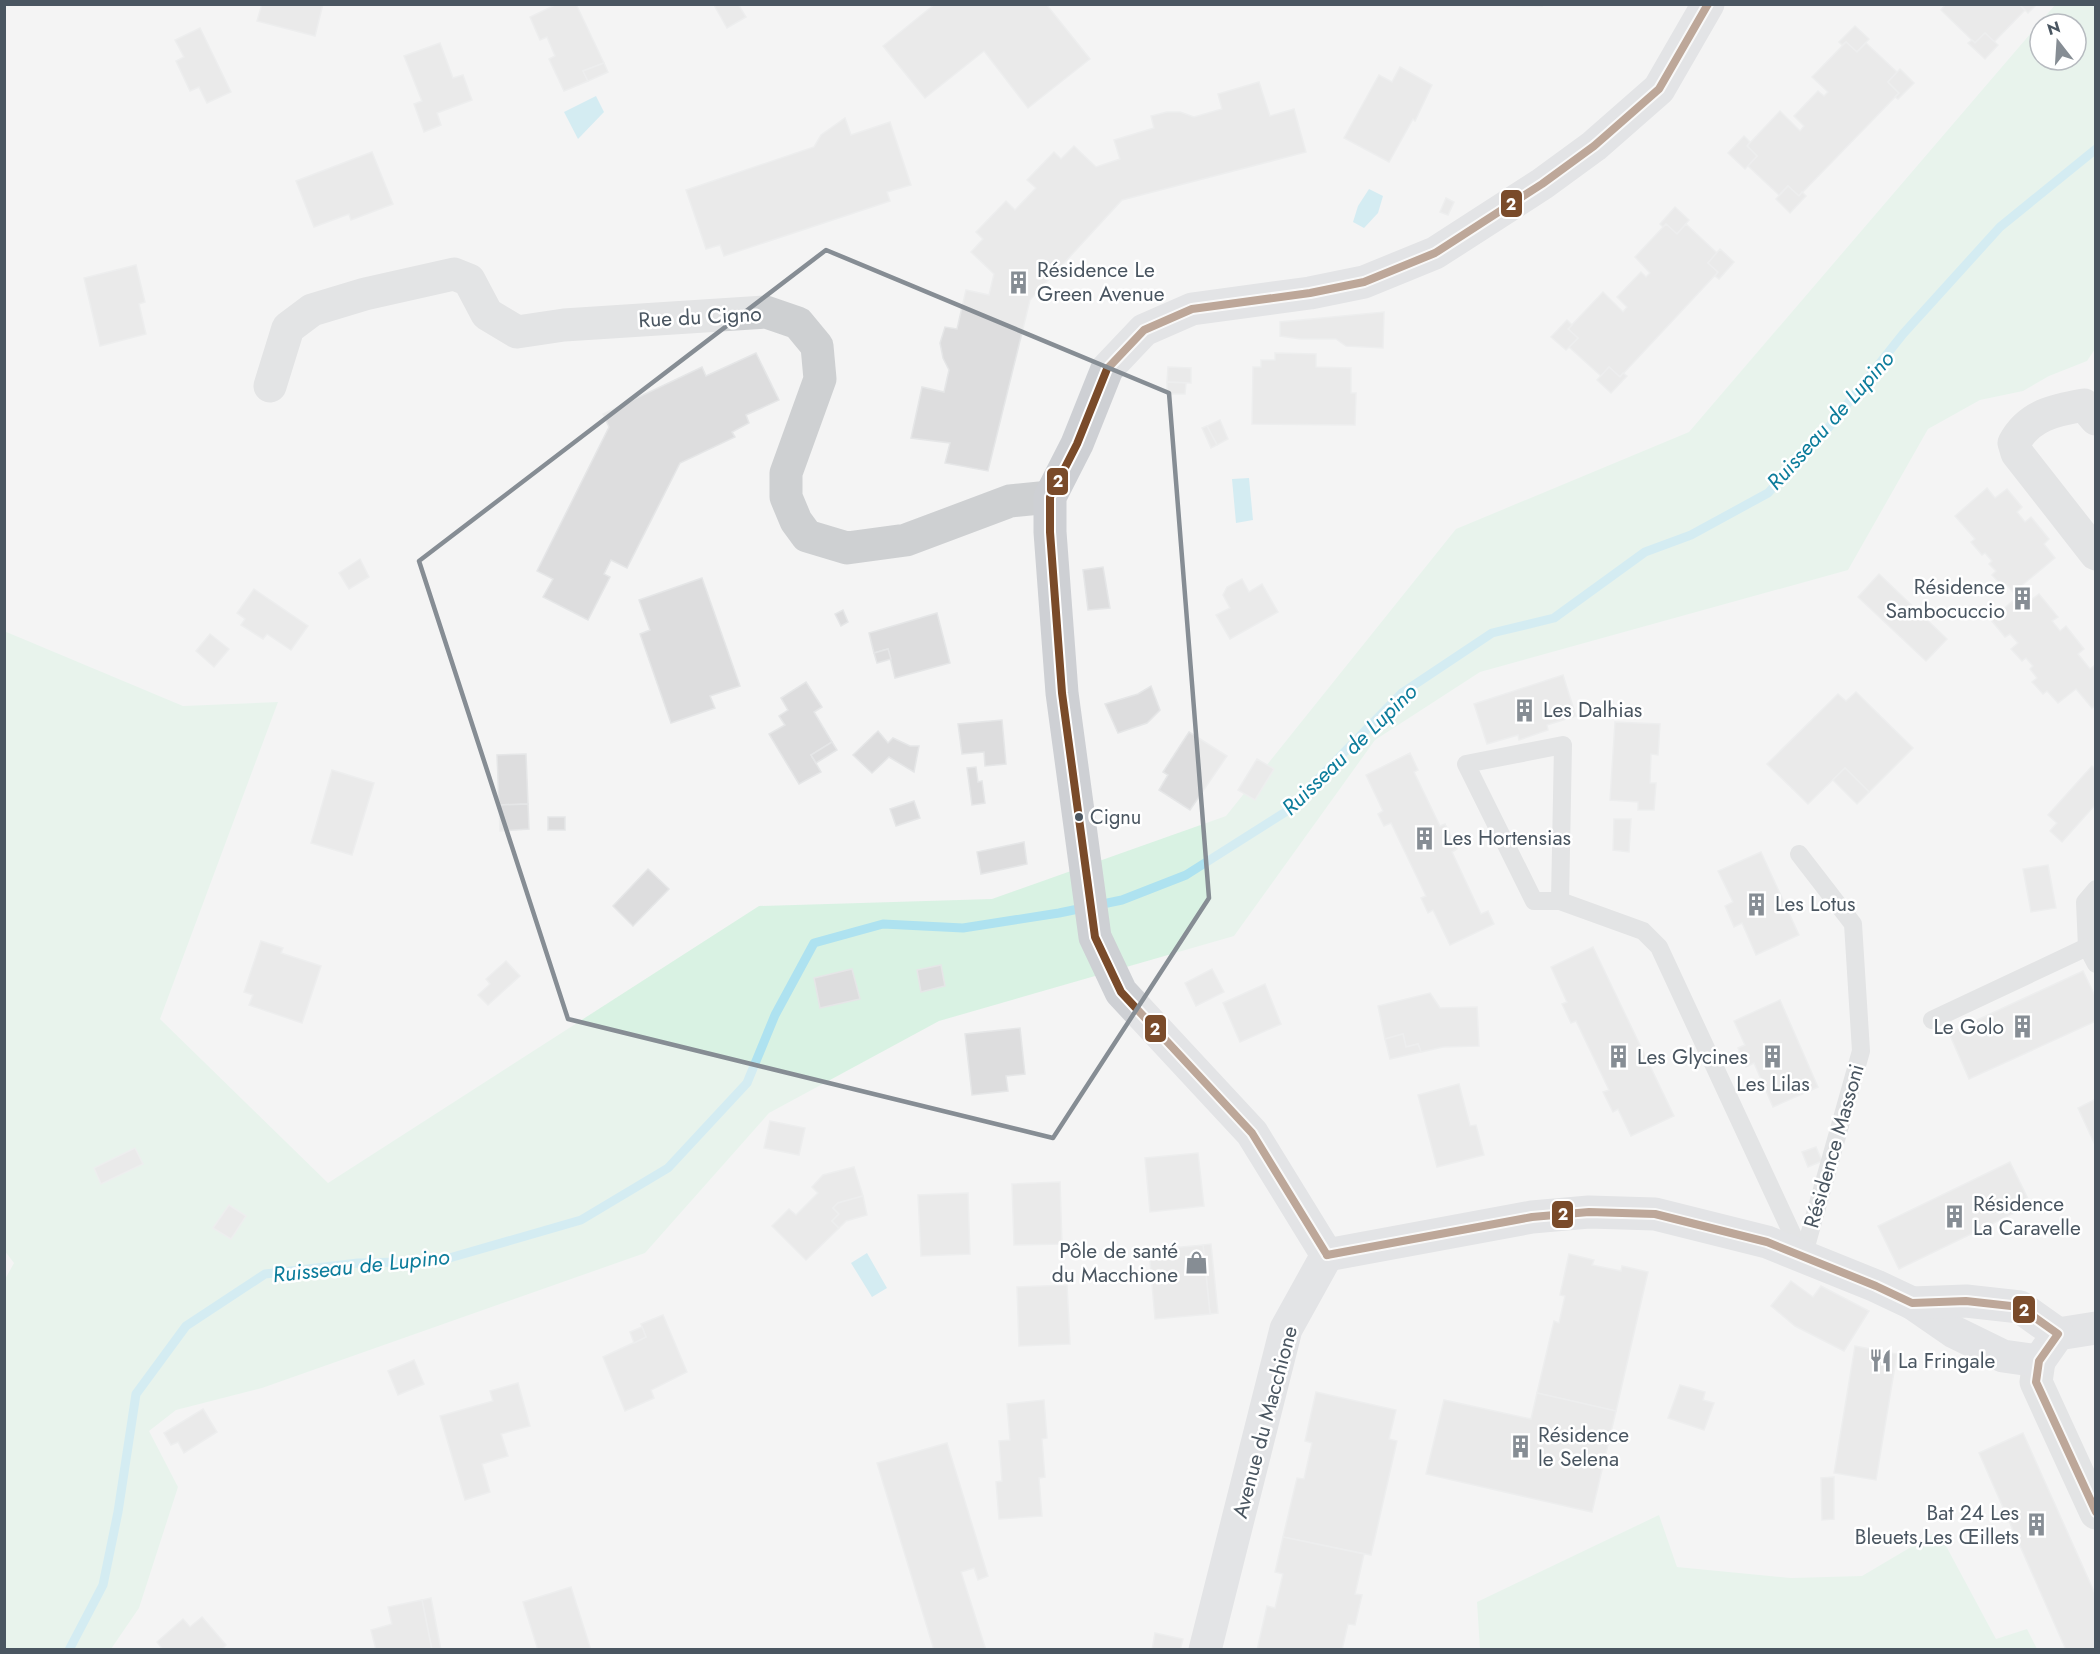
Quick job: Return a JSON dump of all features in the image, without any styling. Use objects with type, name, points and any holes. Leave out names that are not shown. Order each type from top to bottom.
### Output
[{"type":"main road","points":[[1708,4],[1659,89],[1594,146],[1542,184],[1435,253],[1364,282],[1310,293],[1192,309],[1144,330],[1107,369],[1077,444],[1050,497],[1050,532],[1062,693],[1095,937],[1121,992],[1252,1133],[1327,1255],[1532,1217],[1589,1212],[1654,1214],[1767,1242],[1912,1303],[1954,1332],[2003,1356],[2039,1361],[2058,1334]]},
{"type":"main road","name":"Avenue du Macchione","points":[[1205,1650],[1286,1329],[1327,1255]]},
{"type":"main road","points":[[1912,1303],[1966,1301],[2020,1307],[2058,1334],[2096,1328]]},
{"type":"street","name":"Rue du Cigno","points":[[270,386],[288,328],[312,310],[365,294],[454,274],[469,280],[487,314],[517,332],[564,325],[766,312],[798,323],[817,346],[820,379],[786,473],[786,497],[796,521],[807,536],[848,548],[906,540],[1010,501],[1050,497]]},
{"type":"street","points":[[2092,407],[2057,409],[2037,417],[2020,432],[2014,443],[2017,453],[2096,554]]},
{"type":"street","points":[[2039,1361],[2036,1382],[2096,1513]]},
{"type":"lane","name":"Résidence Massoni","points":[[1560,902],[1563,745],[1466,764],[1534,902],[1560,902],[1642,931],[1659,947],[1803,1257]]},
{"type":"lane","name":"Résidence Massoni","points":[[1799,854],[1852,924],[1861,1051],[1803,1257]]},
{"type":"lane","points":[[2096,889],[2085,902],[2087,947],[2096,964]]},
{"type":"lane","points":[[1932,1020],[2087,947]]},
{"type":"highlighted area","points":[[826,250],[1169,393],[1209,898],[1053,1138],[568,1019],[419,561]]},
{"type":"green space","points":[[2055,5],[2095,5],[2095,349],[2087,361],[2049,376],[2023,391],[1980,400],[1928,429],[1848,570],[1480,672],[1375,740],[1234,936],[939,1021],[769,1113],[645,1253],[262,1388],[176,1410],[149,1431],[178,1487],[139,1608],[111,1649],[5,1649],[4,1281],[14,1263],[4,1250],[4,631],[183,706],[278,702],[160,1019],[328,1183],[759,906],[992,899],[1226,816],[1456,529],[1689,432],[2028,36],[2028,72],[2088,72],[2088,12],[2049,12]]},
{"type":"green space","points":[[1659,1515],[1677,1567],[1791,1578],[1862,1576],[1938,1531],[1996,1639],[2027,1629],[2037,1649],[1480,1649],[1477,1602]]},
{"type":"water","points":[[596,96],[604,112],[578,139],[564,112]]},
{"type":"water","points":[[1369,189],[1383,196],[1378,213],[1364,228],[1353,222],[1358,206]]},
{"type":"water","points":[[1249,478],[1253,520],[1236,523],[1232,479]]},
{"type":"water","points":[[867,1253],[887,1288],[872,1297],[851,1263]]},
{"type":"building","points":[[262,4],[323,4],[315,36],[257,21]]},
{"type":"building","points":[[557,4],[576,4],[604,63],[583,71],[588,81],[564,91],[549,59],[555,56],[547,37],[540,40],[530,17]]},
{"type":"building","points":[[738,4],[746,17],[727,28],[714,5]]},
{"type":"building","points":[[935,4],[1046,4],[1090,59],[1028,108],[984,51],[925,98],[883,46]]},
{"type":"building","points":[[1542,4],[1542,6],[1499,5]]},
{"type":"building","points":[[1946,4],[2019,4],[2025,10],[1994,42],[1985,33],[1975,43],[1941,10]]},
{"type":"building","points":[[2019,4],[2037,4],[2028,12]]},
{"type":"building","points":[[1855,26],[1869,39],[1857,52],[1846,42],[1842,45],[1839,42]]},
{"type":"building","points":[[200,28],[231,92],[207,103],[199,87],[190,91],[176,61],[184,57],[175,40]]},
{"type":"building","points":[[1985,33],[1998,45],[1985,59],[1968,43],[1972,40],[1975,43]]},
{"type":"building","points":[[1846,42],[1857,52],[1866,43],[1897,72],[1888,82],[1899,93],[1799,196],[1788,186],[1779,195],[1748,166],[1757,156],[1747,146],[1780,111],[1800,131],[1804,126],[1794,116],[1818,91],[1824,96],[1828,92],[1812,77]]},
{"type":"building","points":[[440,43],[453,78],[463,75],[472,100],[437,113],[441,125],[424,132],[414,104],[422,101],[404,56]]},
{"type":"building","points":[[604,63],[608,72],[588,81],[583,71]]},
{"type":"building","points":[[1400,67],[1432,85],[1415,121],[1413,119],[1389,162],[1344,138],[1379,75],[1392,82]]},
{"type":"building","points":[[1900,69],[1914,83],[1898,99],[1895,97],[1899,93],[1888,82]]},
{"type":"building","name":"Résidence Le Green Avenue","points":[[1259,82],[1270,116],[1294,109],[1306,152],[1122,200],[1030,300],[988,471],[945,463],[950,443],[911,438],[922,387],[944,392],[949,370],[943,358],[940,343],[945,327],[957,329],[966,290],[989,295],[994,274],[971,252],[983,239],[976,232],[1006,201],[1015,210],[1036,188],[1027,180],[1054,152],[1061,159],[1074,146],[1096,167],[1120,159],[1114,140],[1154,128],[1151,116],[1180,112],[1194,117],[1222,109],[1218,94]]},
{"type":"building","points":[[845,118],[851,135],[890,122],[911,185],[887,192],[890,201],[724,256],[720,245],[706,249],[686,190],[814,147],[821,135]]},
{"type":"building","points":[[1744,136],[1750,142],[1747,146],[1757,156],[1745,169],[1728,153]]},
{"type":"building","points":[[372,152],[393,204],[351,220],[349,214],[314,227],[296,181]]},
{"type":"building","points":[[1788,186],[1799,196],[1802,192],[1806,196],[1790,213],[1776,199]]},
{"type":"building","points":[[1446,198],[1454,202],[1448,215],[1440,212]]},
{"type":"building","points":[[1675,207],[1689,220],[1677,234],[1666,224],[1663,227],[1660,224]]},
{"type":"building","points":[[1666,224],[1677,234],[1686,224],[1717,253],[1708,263],[1718,272],[1620,377],[1609,367],[1601,376],[1569,347],[1578,338],[1568,329],[1603,292],[1623,312],[1627,307],[1617,297],[1641,272],[1646,277],[1650,273],[1635,257]]},
{"type":"building","points":[[1720,249],[1734,262],[1719,279],[1715,276],[1718,272],[1708,263]]},
{"type":"building","points":[[136,265],[145,302],[139,304],[146,334],[100,346],[84,278]]},
{"type":"building","points":[[1384,312],[1383,348],[1346,346],[1336,339],[1301,339],[1280,336],[1280,322]]},
{"type":"building","points":[[1567,320],[1572,325],[1568,329],[1578,338],[1566,350],[1551,337]]},
{"type":"building","points":[[756,353],[779,400],[746,415],[749,423],[732,432],[735,437],[680,463],[627,568],[611,560],[604,574],[610,577],[588,620],[543,597],[553,579],[537,571],[609,427],[603,414],[702,367],[706,376]]},
{"type":"building","points":[[1275,353],[1316,354],[1316,367],[1351,368],[1351,393],[1356,393],[1355,425],[1252,424],[1253,367],[1261,367],[1261,360],[1275,360]]},
{"type":"building","points":[[1168,367],[1191,368],[1191,383],[1167,382]]},
{"type":"building","points":[[1609,367],[1620,377],[1623,373],[1627,376],[1611,393],[1597,380]]},
{"type":"building","points":[[1167,382],[1186,383],[1185,394],[1167,394]]},
{"type":"building","points":[[1220,420],[1228,439],[1217,445],[1207,426]]},
{"type":"building","points":[[1207,426],[1217,445],[1211,448],[1202,428]]},
{"type":"building","name":"Résidence Sambocuccio","points":[[1987,488],[1995,498],[2007,489],[2022,507],[2017,512],[2025,522],[2031,517],[2049,539],[2044,544],[2055,558],[2020,587],[2031,600],[2039,594],[2058,617],[2052,621],[2060,631],[2066,626],[2084,649],[2078,654],[2090,669],[2096,664],[2096,705],[2092,708],[2076,689],[2058,703],[2047,691],[2043,694],[2032,682],[2037,678],[2030,669],[2033,666],[2026,658],[2022,661],[2011,649],[2018,643],[2010,634],[2005,637],[1991,620],[2017,597],[2006,584],[2003,587],[1992,575],[1996,571],[1989,564],[1992,561],[1985,553],[1982,555],[1971,542],[1975,539],[1955,516]]},
{"type":"building","points":[[360,559],[369,577],[349,589],[339,573]]},
{"type":"building","points":[[1103,567],[1110,608],[1088,610],[1083,570]]},
{"type":"building","points":[[1879,574],[1947,639],[1926,661],[1858,597]]},
{"type":"building","points":[[702,578],[740,686],[710,696],[715,708],[671,723],[640,634],[650,630],[639,600]]},
{"type":"building","points":[[1242,579],[1249,592],[1262,584],[1278,612],[1230,639],[1216,615],[1230,608],[1223,595],[1227,587]]},
{"type":"building","points":[[254,589],[308,626],[291,650],[267,634],[263,639],[241,625],[245,619],[237,613]]},
{"type":"building","points":[[843,610],[848,622],[841,626],[835,614]]},
{"type":"building","points":[[937,613],[950,663],[895,678],[888,649],[874,653],[869,633]]},
{"type":"building","points":[[210,634],[229,649],[214,667],[196,651]]},
{"type":"building","points":[[888,649],[891,659],[877,663],[874,653]]},
{"type":"building","name":"Les Dalhias","points":[[1563,675],[1576,716],[1547,725],[1548,730],[1519,740],[1518,735],[1487,744],[1474,704]]},
{"type":"building","points":[[806,682],[822,707],[814,712],[832,742],[811,755],[821,772],[799,784],[769,734],[785,725],[779,716],[788,710],[781,698]]},
{"type":"building","points":[[1151,686],[1160,710],[1147,723],[1118,733],[1105,704],[1138,694]]},
{"type":"building","points":[[1856,692],[1913,748],[1869,792],[1845,768],[1808,804],[1767,764],[1838,694],[1846,701]]},
{"type":"building","points":[[1002,720],[1006,764],[985,766],[984,752],[962,754],[958,724]]},
{"type":"building","points":[[1615,722],[1660,724],[1658,755],[1651,754],[1650,783],[1656,783],[1654,810],[1638,810],[1638,802],[1610,800]]},
{"type":"building","points":[[878,731],[888,743],[893,738],[910,746],[919,746],[914,772],[889,757],[872,773],[853,755]]},
{"type":"building","points":[[1189,732],[1227,756],[1190,810],[1159,790],[1168,775],[1163,772]]},
{"type":"building","points":[[832,742],[837,750],[816,763],[811,755]]},
{"type":"building","name":"Les Hortensias","points":[[1410,753],[1418,770],[1414,772],[1440,826],[1445,824],[1457,849],[1452,852],[1481,914],[1488,911],[1494,924],[1450,945],[1433,910],[1428,913],[1421,898],[1426,896],[1391,823],[1384,826],[1378,814],[1383,811],[1366,775]]},
{"type":"building","points":[[526,754],[528,804],[499,805],[497,755]]},
{"type":"building","points":[[1257,759],[1274,769],[1255,800],[1238,790]]},
{"type":"building","points":[[2092,766],[2096,770],[2096,804],[2062,842],[2050,831],[2057,823],[2048,815]]},
{"type":"building","points":[[976,767],[978,782],[982,781],[985,803],[972,805],[967,768]]},
{"type":"building","points":[[1845,768],[1869,792],[1857,804],[1833,780]]},
{"type":"building","points":[[332,770],[374,783],[352,855],[311,843]]},
{"type":"building","points":[[914,801],[920,818],[896,826],[890,809]]},
{"type":"building","points":[[528,804],[529,829],[500,831],[499,805]]},
{"type":"building","points":[[548,817],[565,817],[565,830],[548,830]]},
{"type":"building","points":[[1614,819],[1631,819],[1629,852],[1613,850]]},
{"type":"building","points":[[1024,842],[1027,864],[981,874],[977,852]]},
{"type":"building","name":"Les Lotus","points":[[1761,852],[1799,935],[1756,955],[1742,923],[1734,927],[1725,906],[1733,902],[1718,871]]},
{"type":"building","points":[[2048,865],[2056,908],[2031,912],[2023,869]]},
{"type":"building","points":[[648,869],[669,889],[633,926],[613,906]]},
{"type":"building","points":[[261,941],[283,948],[281,953],[321,966],[302,1023],[249,1005],[253,995],[244,992]]},
{"type":"building","name":"Les Glycines","points":[[1593,947],[1674,1116],[1631,1136],[1618,1109],[1613,1112],[1603,1092],[1609,1090],[1576,1021],[1571,1023],[1562,1004],[1567,1002],[1551,967]]},
{"type":"building","points":[[506,961],[520,976],[488,1005],[478,995],[490,984],[486,979]]},
{"type":"building","points":[[941,965],[945,986],[921,992],[917,970]]},
{"type":"building","points":[[852,969],[860,999],[820,1008],[814,978]]},
{"type":"building","points":[[1212,969],[1224,992],[1196,1006],[1185,983]]},
{"type":"building","name":"Le Golo","points":[[2083,971],[2096,998],[2096,1021],[1969,1079],[1949,1033]]},
{"type":"building","points":[[1265,984],[1281,1024],[1240,1042],[1223,1003]]},
{"type":"building","points":[[1430,993],[1440,1008],[1477,1007],[1479,1046],[1443,1047],[1421,1052],[1418,1044],[1406,1047],[1403,1034],[1385,1039],[1378,1006]]},
{"type":"building","name":"Les Lilas","points":[[1780,1000],[1818,1087],[1773,1107],[1754,1063],[1746,1067],[1738,1048],[1745,1045],[1734,1021]]},
{"type":"building","points":[[1020,1028],[1025,1074],[1006,1076],[1008,1091],[972,1095],[965,1034]]},
{"type":"building","points":[[1403,1034],[1406,1047],[1418,1044],[1421,1052],[1390,1059],[1385,1039]]},
{"type":"building","points":[[1459,1084],[1470,1126],[1476,1125],[1484,1155],[1437,1167],[1418,1095]]},
{"type":"building","points":[[2096,1099],[2096,1147],[2078,1108]]},
{"type":"building","points":[[770,1121],[805,1128],[799,1155],[764,1148]]},
{"type":"building","points":[[1816,1147],[1822,1161],[1808,1167],[1802,1152]]},
{"type":"building","points":[[135,1148],[143,1164],[101,1184],[94,1168]]},
{"type":"building","points":[[1198,1153],[1204,1206],[1150,1212],[1145,1158]]},
{"type":"building","name":"Résidence La Caravelle","points":[[2010,1162],[2031,1205],[1899,1269],[1878,1226]]},
{"type":"building","points":[[854,1167],[863,1196],[838,1203],[833,1208],[839,1214],[832,1221],[839,1228],[806,1260],[772,1226],[789,1209],[796,1215],[818,1193],[812,1187],[823,1175]]},
{"type":"building","points":[[1060,1182],[1062,1244],[1014,1245],[1012,1184]]},
{"type":"building","points":[[968,1193],[970,1254],[921,1256],[918,1195]]},
{"type":"building","points":[[863,1196],[867,1215],[846,1221],[839,1228],[832,1221],[839,1214],[833,1208],[838,1203]]},
{"type":"building","points":[[229,1205],[246,1216],[231,1239],[213,1228]]},
{"type":"building","points":[[1211,1244],[1218,1313],[1210,1314],[1203,1245]]},
{"type":"building","points":[[1203,1245],[1210,1314],[1155,1319],[1149,1250]]},
{"type":"building","name":"Résidence le Selena","points":[[1569,1254],[1594,1260],[1592,1265],[1621,1271],[1622,1266],[1648,1272],[1616,1411],[1537,1393],[1554,1321],[1559,1323],[1565,1296],[1560,1295]]},
{"type":"building","points":[[1791,1281],[1813,1297],[1821,1286],[1869,1311],[1844,1351],[1795,1326],[1771,1306]]},
{"type":"building","points":[[1067,1285],[1070,1344],[1019,1346],[1017,1287]]},
{"type":"building","points":[[663,1315],[687,1372],[651,1390],[654,1398],[625,1411],[603,1357],[646,1337],[641,1324]]},
{"type":"building","points":[[642,1327],[646,1337],[634,1343],[630,1332]]},
{"type":"building","points":[[1855,1346],[1897,1354],[1876,1480],[1834,1473]]},
{"type":"building","points":[[414,1360],[424,1384],[398,1395],[388,1371]]},
{"type":"building","points":[[518,1383],[530,1426],[501,1434],[508,1456],[482,1464],[490,1492],[465,1500],[440,1416],[493,1401],[490,1391]]},
{"type":"building","points":[[1680,1385],[1705,1392],[1703,1400],[1714,1403],[1704,1430],[1668,1418]]},
{"type":"building","points":[[1316,1392],[1396,1410],[1389,1439],[1397,1441],[1371,1555],[1283,1537],[1297,1478],[1304,1479],[1312,1443],[1305,1441]]},
{"type":"building","name":"Résidence le Selena","points":[[1537,1393],[1616,1411],[1592,1512],[1426,1474],[1444,1400],[1531,1419]]},
{"type":"building","points":[[1044,1400],[1047,1438],[1042,1439],[1045,1477],[1039,1478],[1042,1516],[999,1519],[996,1482],[1002,1481],[999,1441],[1010,1440],[1007,1404]]},
{"type":"building","points":[[203,1409],[217,1432],[184,1453],[178,1442],[171,1445],[164,1433]]},
{"type":"building","name":"Bat 24 Les Bleuets,Les Œillets","points":[[2023,1433],[2096,1596],[2096,1650],[2066,1650],[1979,1453]]},
{"type":"building","points":[[947,1443],[988,1576],[978,1580],[974,1568],[961,1572],[986,1650],[934,1650],[877,1463]]},
{"type":"building","points":[[1834,1477],[1834,1519],[1822,1520],[1821,1478]]},
{"type":"building","points":[[1283,1537],[1364,1554],[1355,1594],[1362,1595],[1355,1625],[1348,1624],[1342,1650],[1257,1650],[1267,1606],[1275,1608],[1283,1574],[1275,1572]]},
{"type":"building","points":[[571,1587],[591,1650],[538,1650],[523,1602]]},
{"type":"building","points":[[431,1598],[441,1650],[432,1650],[422,1600]]},
{"type":"building","points":[[422,1600],[432,1650],[376,1650],[371,1630],[392,1624],[388,1607]]},
{"type":"building","points":[[202,1617],[226,1645],[221,1650],[163,1650],[157,1642],[183,1619],[190,1627]]},
{"type":"building","points":[[1155,1633],[1183,1639],[1180,1650],[1152,1650]]},
{"type":"waterway","name":"Ruisseau de Lupino","points":[[69,1650],[103,1585],[118,1512],[136,1394],[186,1326],[265,1274],[358,1263],[439,1261],[581,1220],[668,1168],[747,1083],[775,1015],[814,943],[883,924],[963,928],[1059,913],[1122,900],[1186,875],[1287,811],[1402,693],[1492,633],[1554,618],[1645,552],[1691,535],[1768,493],[1825,432],[1903,334],[2000,227],[2096,149]]},
{"type":"transit line","name":"2","points":[[1327,1255],[1252,1133],[1121,992],[1095,937],[1062,693],[1050,532],[1050,497],[1077,444],[1107,369],[1144,330],[1192,309],[1310,293],[1364,282],[1435,253],[1542,184],[1594,146],[1659,89],[1708,4]]},
{"type":"transit line","name":"2","points":[[1327,1255],[1532,1217],[1589,1212],[1655,1214],[1767,1242],[1912,1303],[1966,1301],[2020,1307],[2058,1334],[2039,1361],[2036,1382],[2096,1512]]},
{"type":"place","name":"Résidence Le Green Avenue","points":[[1019,282]]},
{"type":"place","name":"Résidence Sambocuccio","points":[[2023,599]]},
{"type":"place","name":"Les Dalhias","points":[[1525,710]]},
{"type":"place","name":"Cignu","points":[[1079,817]]},
{"type":"place","name":"Les Hortensias","points":[[1425,838]]},
{"type":"place","name":"Les Lotus","points":[[1757,904]]},
{"type":"place","name":"Le Golo","points":[[2022,1027]]},
{"type":"place","name":"Les Lilas","points":[[1773,1056]]},
{"type":"place","name":"Les Glycines","points":[[1619,1057]]},
{"type":"place","name":"Résidence La Caravelle","points":[[1955,1216]]},
{"type":"place","name":"Pôle de santé du Macchione","points":[[1196,1263]]},
{"type":"place","name":"La Fringale","points":[[1880,1361]]},
{"type":"place","name":"Résidence le Selena","points":[[1520,1447]]},
{"type":"place","name":"Bat 24 Les Bleuets,Les Œillets","points":[[2037,1525]]}]
